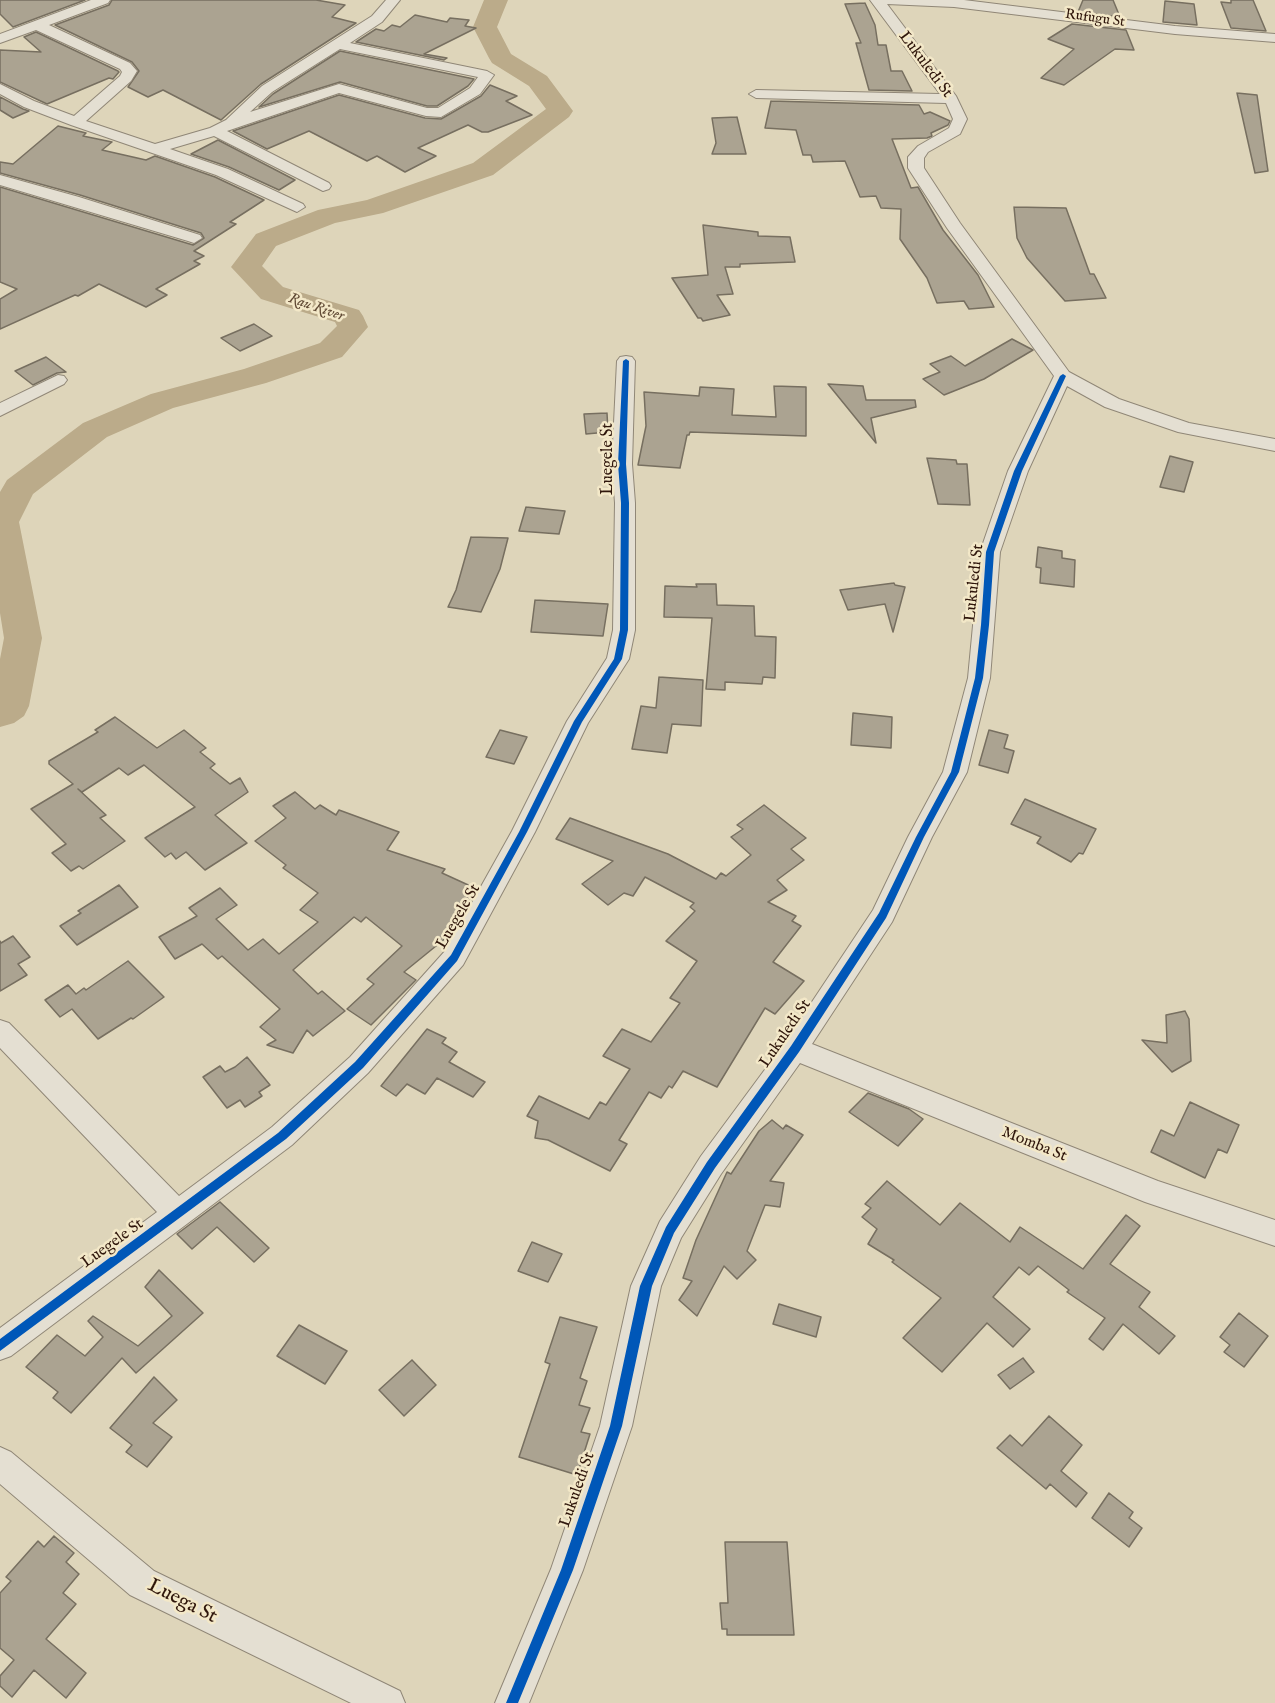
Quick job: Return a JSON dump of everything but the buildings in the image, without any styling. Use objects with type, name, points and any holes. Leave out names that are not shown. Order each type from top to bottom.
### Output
[{"type":"street","points":[[0,39],[103,0]]},
{"type":"street","points":[[222,128],[267,89],[377,19],[393,0]]},
{"type":"street","name":"Rufugu St","points":[[878,0],[954,3],[1175,30],[1275,38]]},
{"type":"street","name":"Lukuledi St","points":[[512,1703],[567,1570],[616,1426],[646,1286],[670,1230],[711,1165],[795,1049],[883,915],[920,837],[955,772],[979,678],[986,625],[990,552],[1018,471],[1063,376],[953,225],[916,168],[916,157],[923,149],[955,131],[960,119],[951,99],[878,0]]},
{"type":"street","points":[[39,26],[125,66],[130,71],[126,78],[76,122]]},
{"type":"street","points":[[157,148],[339,88],[435,114],[450,108],[475,90],[487,75],[336,44]]},
{"type":"street","points":[[0,88],[29,104],[76,122],[222,172],[297,207]]},
{"type":"street","points":[[756,94],[951,99]]},
{"type":"street","points":[[222,128],[322,186]]},
{"type":"street","points":[[0,180],[194,238]]},
{"type":"street","name":"Luegele St","points":[[0,1346],[282,1136],[359,1065],[454,958],[523,832],[578,722],[618,659],[624,630],[625,503],[622,464],[626,361]]},
{"type":"street","points":[[1063,376],[1113,403],[1185,428],[1275,445]]},
{"type":"street","points":[[0,410],[58,380]]},
{"type":"street","points":[[0,1031],[178,1214]]},
{"type":"street","name":"Momba St","points":[[795,1049],[1155,1193],[1275,1233]]},
{"type":"street","name":"Luega St","points":[[0,1463],[142,1583],[388,1703]]},
{"type":"waterway","name":"Rau River","points":[[0,713],[10,706],[23,638],[2,522],[19,488],[95,430],[162,401],[255,376],[331,350],[353,327],[348,316],[272,293],[246,267],[266,240],[328,216],[373,207],[483,169],[560,111],[538,81],[501,58],[485,27],[496,0]]},
{"type":"cycle path","points":[[0,1346],[282,1136],[359,1065],[454,958],[523,832],[578,721],[618,659],[624,630],[625,503],[622,464],[626,361]]},
{"type":"cycle path","points":[[512,1703],[567,1570],[616,1426],[646,1286],[670,1230],[711,1165],[795,1049],[883,915],[920,837],[955,772],[979,678],[990,552],[1018,471],[1063,376]]}]
